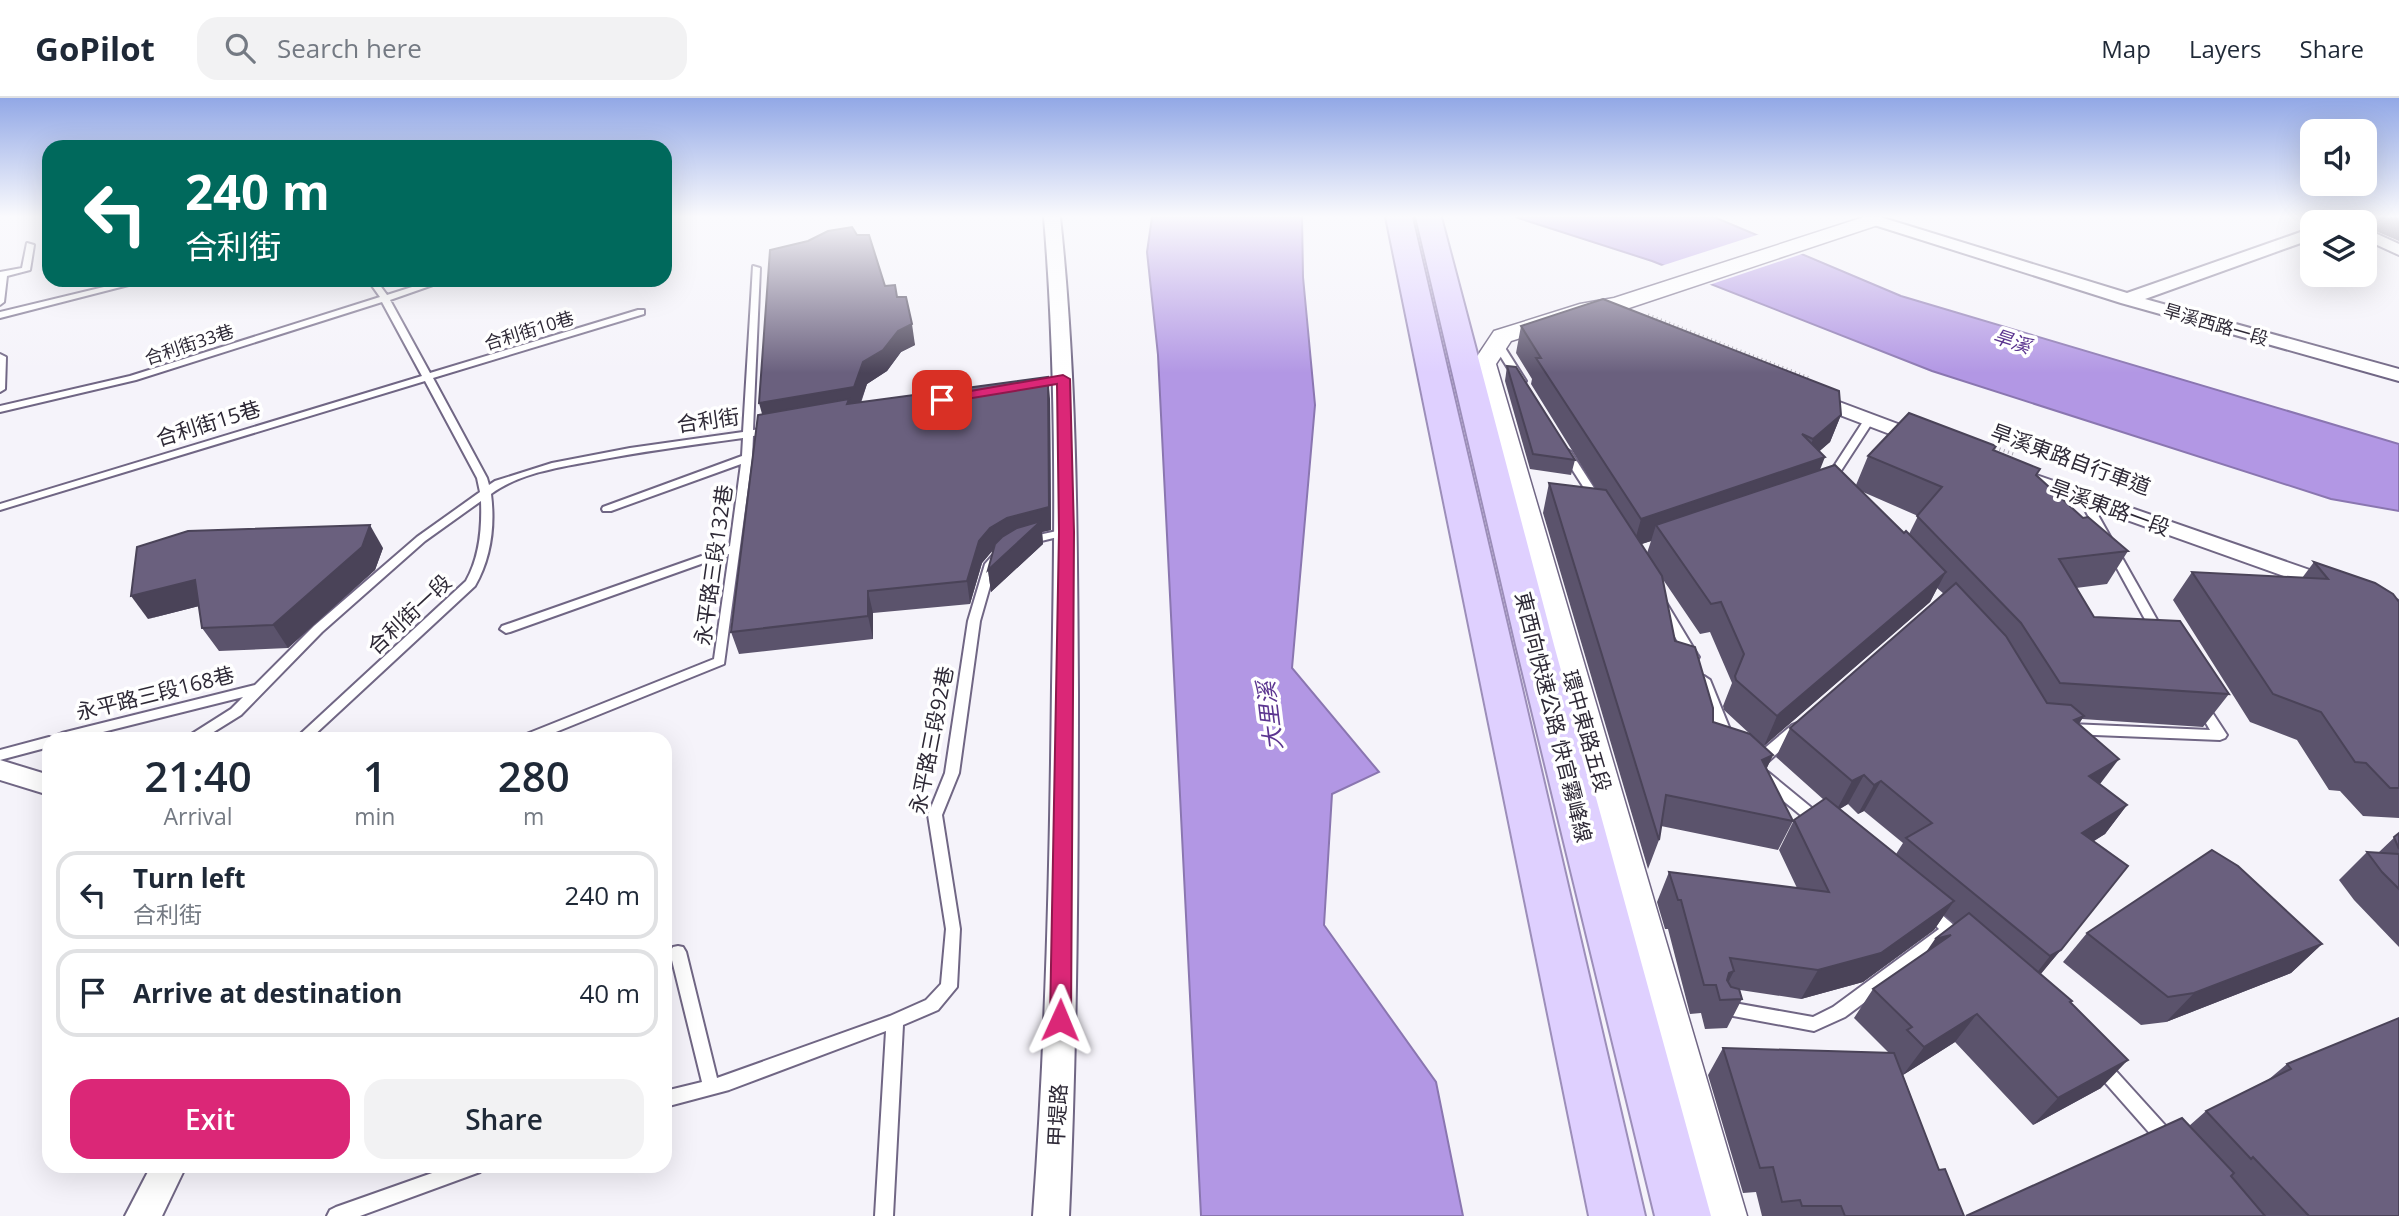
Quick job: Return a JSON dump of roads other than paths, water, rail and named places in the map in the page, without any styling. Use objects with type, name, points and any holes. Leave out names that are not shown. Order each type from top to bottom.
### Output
[{"type":"highway","name":"東西向快速公路 快官霧峰線","points":[[1411,269],[1616,1216]]},
{"type":"highway","name":"東西向快速公路 快官霧峰線","points":[[1441,269],[1535,645],[1683,1216]]},
{"type":"street","name":"甲堤路","points":[[1051,1216],[1059,1098],[1066,532],[1054,269]]},
{"type":"street","points":[[1610,312],[1603,295],[1681,269]]},
{"type":"street","points":[[1497,343],[1502,336],[1610,312],[1731,269]]},
{"type":"street","name":"旱溪西路一段","points":[[2034,269],[2127,299],[2399,375]]},
{"type":"street","points":[[2127,299],[2211,269]]},
{"type":"street","name":"環中東路五段","points":[[1497,343],[1484,364],[1724,1216]]},
{"type":"street","points":[[1793,390],[1945,448]]},
{"type":"street","name":"旱溪東路一段","points":[[1996,467],[2399,609]]},
{"type":"street","points":[[0,770],[42,783]]},
{"type":"street","points":[[142,1216],[165,1173]]},
{"type":"lane","points":[[0,302],[1,275],[26,269]]},
{"type":"lane","name":"永平路三段132巷","points":[[544,732],[720,661],[747,458],[756,269]]},
{"type":"lane","points":[[0,315],[115,287]]},
{"type":"lane","points":[[377,287],[486,490]]},
{"type":"lane","name":"合利街33巷","points":[[0,409],[133,378],[419,287]]},
{"type":"lane","name":"合利街10巷","points":[[427,377],[641,312]]},
{"type":"lane","points":[[1497,343],[1526,390]]},
{"type":"lane","points":[[0,389],[1,357]]},
{"type":"lane","name":"合利街15巷","points":[[0,507],[427,377]]},
{"type":"lane","points":[[1829,489],[1870,420]]},
{"type":"lane","name":"合利街","points":[[204,732],[236,712],[318,629],[421,539],[486,490],[552,466],[630,451],[789,427]]},
{"type":"lane","points":[[1556,436],[1608,519]]},
{"type":"lane","points":[[607,509],[747,458]]},
{"type":"lane","name":"合利街一段","points":[[310,732],[471,583],[479,572],[489,504],[486,490]]},
{"type":"lane","points":[[2084,499],[2168,650]]},
{"type":"lane","name":"永平路三段92巷","points":[[672,1097],[729,1082],[895,1021],[932,1005],[949,987],[953,929],[935,815],[952,773],[974,621],[990,564],[1011,547],[1066,532]]},
{"type":"lane","points":[[506,629],[735,548]]},
{"type":"lane","points":[[1658,598],[1699,666],[1724,734],[1745,759],[1834,834]]},
{"type":"lane","name":"永平路三段168巷","points":[[86,732],[258,689]]},
{"type":"lane","points":[[2062,729],[2220,735],[2194,694]]},
{"type":"lane","points":[[1745,759],[1805,721]]},
{"type":"lane","points":[[0,755],[42,744]]},
{"type":"lane","points":[[1916,902],[1971,948]]},
{"type":"lane","points":[[1723,1007],[1814,1024],[1839,1012],[1950,930]]},
{"type":"lane","points":[[678,952],[711,1086]]},
{"type":"lane","points":[[884,1216],[895,1021]]},
{"type":"lane","points":[[2086,1050],[2179,1154]]},
{"type":"lane","points":[[336,1216],[455,1173]]},
{"type":"water","name":"大里溪","points":[[1149,269],[1303,269],[1315,405],[1292,668],[1379,772],[1332,794],[1324,925],[1436,1082],[1463,1216],[1201,1216],[1158,355]]},
{"type":"water","name":"旱溪","points":[[1673,269],[1837,269],[1901,296],[2399,444],[2399,511],[2331,499],[1932,371]]}]
